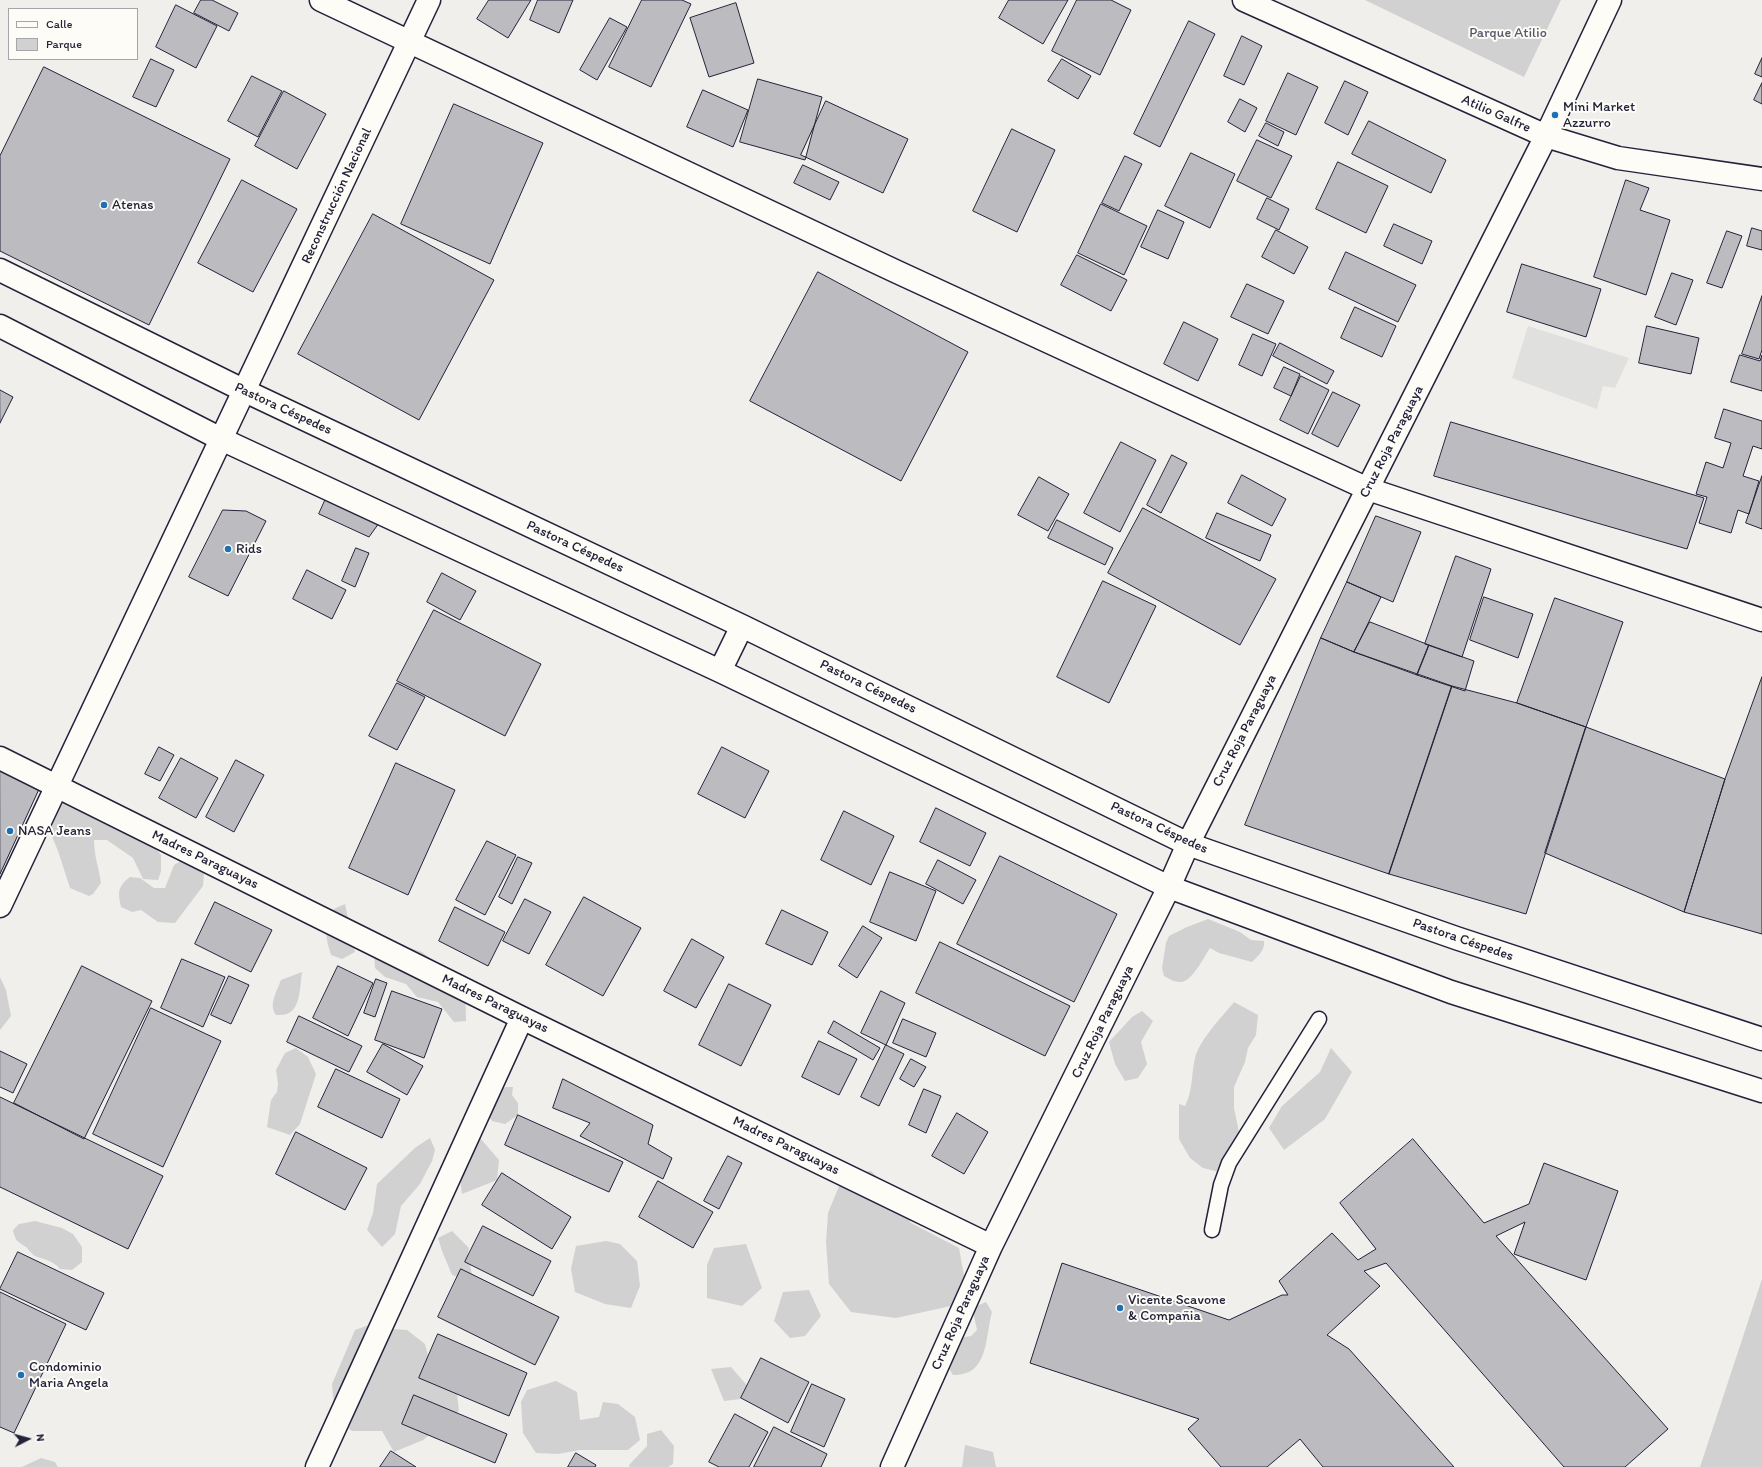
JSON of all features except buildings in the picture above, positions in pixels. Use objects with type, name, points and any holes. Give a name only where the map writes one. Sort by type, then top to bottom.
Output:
[{"type":"street","points":[[321,0],[895,271],[1368,489],[1762,620]]},
{"type":"street","name":"Reconstrucción Nacional","points":[[0,906],[429,0]]},
{"type":"street","name":"Atilio Galfre","points":[[1244,0],[1546,136],[1618,158],[1762,178]]},
{"type":"street","name":"Cruz Roja Paraguaya","points":[[892,1467],[991,1246],[1170,887],[1188,844],[1546,136],[1610,0]]},
{"type":"street","name":"Pastora Céspedes","points":[[0,270],[245,391],[742,626],[1188,844],[1456,938],[1762,1039]]},
{"type":"street","points":[[0,326],[221,439],[720,671],[1170,887],[1445,989],[1762,1091]]},
{"type":"street","points":[[720,671],[742,626]]},
{"type":"street","name":"Madres Paraguayas","points":[[0,758],[522,1018],[991,1246]]},
{"type":"street","points":[[317,1467],[522,1018]]},
{"type":"lane","points":[[1212,1230],[1221,1185],[1229,1163],[1319,1019]]},
{"type":"shaded area","points":[[1528,326],[1629,358],[1615,388],[1603,386],[1597,409],[1512,378]]},
{"type":"green space","name":"Parque Atilio","points":[[1365,0],[1561,0],[1524,77]]},
{"type":"green space","points":[[62,798],[143,834],[161,855],[161,871],[158,880],[143,879],[133,858],[107,840],[94,840],[101,883],[93,894],[89,896],[70,888],[58,851],[46,822]]},
{"type":"green space","points":[[186,858],[199,860],[204,873],[203,886],[175,923],[158,922],[141,910],[132,912],[121,907],[119,898],[120,890],[123,884],[130,877],[140,878],[154,888],[165,888],[174,865]]},
{"type":"green space","points":[[345,904],[355,952],[342,959],[331,955],[326,928],[328,917],[331,912]]},
{"type":"green space","points":[[1208,919],[1240,932],[1251,940],[1264,941],[1259,955],[1252,962],[1219,953],[1210,948],[1197,969],[1188,979],[1177,982],[1164,976],[1162,968],[1166,943],[1169,936]]},
{"type":"green space","points":[[410,948],[422,952],[465,985],[466,1021],[454,1022],[438,1002],[417,997],[406,984],[385,977],[375,968],[374,949]]},
{"type":"green space","points":[[302,972],[298,1000],[293,1010],[284,1015],[276,1015],[273,1002],[281,980]]},
{"type":"green space","points":[[0,977],[6,990],[11,1016],[0,1030]]},
{"type":"green space","points":[[1234,1002],[1258,1015],[1256,1035],[1248,1048],[1245,1062],[1234,1087],[1234,1108],[1241,1142],[1223,1173],[1203,1168],[1190,1158],[1179,1139],[1179,1104],[1185,1106],[1188,1100],[1195,1058],[1202,1043],[1212,1028]]},
{"type":"green space","points":[[1142,1011],[1153,1021],[1141,1042],[1147,1064],[1138,1078],[1125,1081],[1115,1064],[1109,1042],[1132,1017]]},
{"type":"green space","points":[[296,1048],[308,1057],[316,1074],[300,1124],[290,1135],[267,1127],[271,1100],[277,1092],[278,1083],[276,1070],[285,1053]]},
{"type":"green space","points":[[1331,1048],[1352,1072],[1325,1119],[1284,1150],[1269,1128],[1282,1106],[1320,1072]]},
{"type":"green space","points":[[506,1087],[513,1087],[512,1095],[518,1103],[518,1115],[505,1124],[492,1121],[488,1115],[493,1091]]},
{"type":"green space","points":[[430,1138],[435,1150],[432,1161],[420,1184],[401,1206],[395,1234],[382,1247],[367,1230],[373,1213],[377,1184],[416,1147]]},
{"type":"green space","points":[[480,1138],[499,1160],[497,1180],[462,1194],[457,1155],[470,1139]]},
{"type":"green space","points":[[871,1171],[887,1186],[911,1223],[959,1248],[964,1276],[963,1295],[951,1306],[896,1318],[851,1312],[829,1284],[826,1242],[828,1213],[844,1174]]},
{"type":"green space","points":[[35,1221],[62,1228],[73,1234],[82,1247],[82,1262],[72,1270],[60,1269],[52,1262],[35,1256],[16,1239],[13,1230],[19,1224]]},
{"type":"green space","points":[[452,1231],[469,1248],[468,1254],[472,1275],[461,1278],[452,1275],[438,1238]]},
{"type":"green space","points":[[606,1241],[620,1244],[637,1261],[640,1286],[631,1308],[605,1304],[575,1292],[571,1269],[576,1246]]},
{"type":"green space","points":[[746,1244],[762,1288],[742,1306],[707,1298],[707,1265],[714,1248]]},
{"type":"green space","points":[[1762,1279],[1762,1467],[1700,1467]]},
{"type":"green space","points":[[809,1290],[821,1316],[805,1336],[790,1338],[774,1321],[783,1292]]},
{"type":"green space","points":[[986,1302],[992,1312],[983,1354],[973,1369],[965,1374],[953,1375],[948,1367],[958,1338],[971,1336],[977,1330],[973,1311],[979,1305]]},
{"type":"green space","points":[[375,1323],[393,1329],[407,1330],[425,1344],[432,1371],[457,1394],[459,1411],[423,1440],[394,1452],[382,1431],[352,1431],[341,1423],[334,1408],[332,1384],[355,1330]]},
{"type":"green space","points":[[731,1367],[752,1391],[749,1398],[724,1401],[711,1369]]},
{"type":"green space","points":[[556,1381],[577,1392],[580,1420],[599,1417],[603,1402],[618,1404],[635,1417],[640,1440],[628,1450],[580,1450],[558,1454],[536,1453],[523,1433],[521,1402],[527,1390]]},
{"type":"green space","points":[[661,1430],[674,1446],[673,1464],[668,1467],[630,1467],[629,1465],[647,1446],[647,1434]]},
{"type":"green space","points":[[965,1445],[993,1452],[996,1467],[962,1467]]},
{"type":"green space","points":[[41,1458],[55,1462],[58,1467],[22,1467]]},
{"type":"place","name":"Mini Market Azzurro","points":[[1555,115]]},
{"type":"place","name":"Atenas","points":[[104,205]]},
{"type":"place","name":"Rids","points":[[228,549]]},
{"type":"place","name":"NASA Jeans","points":[[10,831]]},
{"type":"place","name":"Vicente Scavone & Compañia","points":[[1120,1308]]},
{"type":"place","name":"Condominio Maria Angela","points":[[21,1375]]}]
